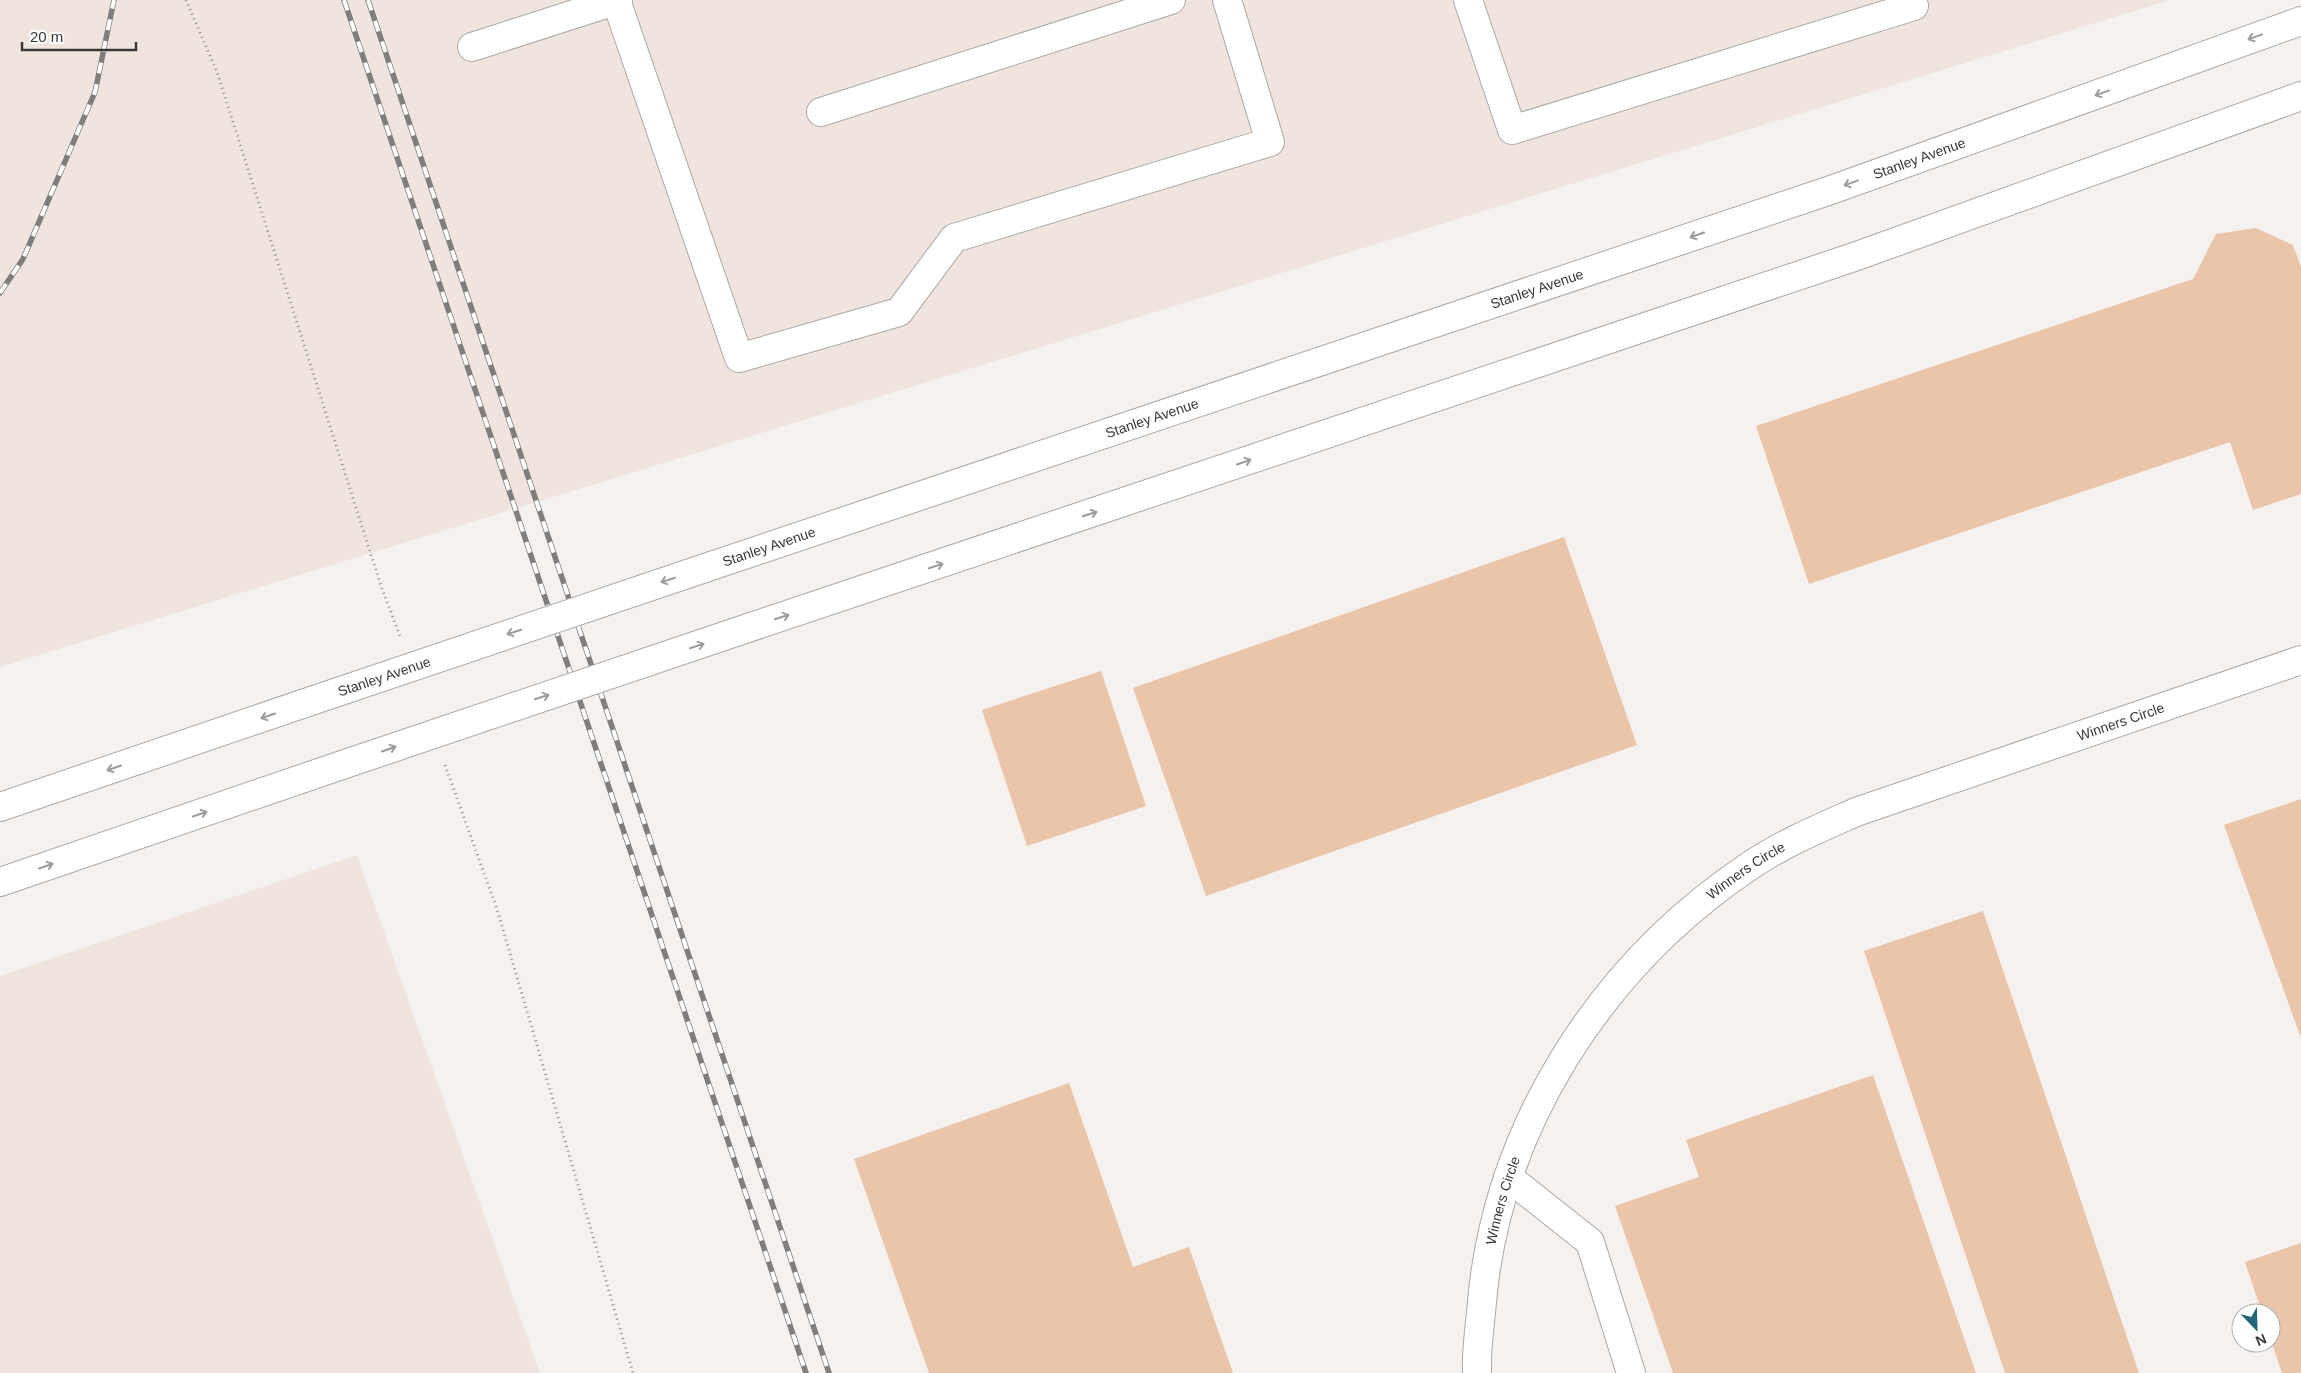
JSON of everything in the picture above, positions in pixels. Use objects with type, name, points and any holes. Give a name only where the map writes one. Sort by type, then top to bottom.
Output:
[{"type":"main road","points":[[472,47],[617,0],[739,358],[899,312],[954,238],[1270,142],[1227,0]]},
{"type":"main road","points":[[821,112],[1171,0]]},
{"type":"main road","points":[[1468,0],[1512,130],[1914,6],[1912,0]]},
{"type":"main road","name":"Stanley Avenue","points":[[0,807],[1831,190],[2301,21]]},
{"type":"main road","points":[[0,882],[736,632],[1854,257],[2301,96]]},
{"type":"main road","name":"Winners Circle","points":[[1477,1373],[1483,1282],[1496,1212],[1522,1138],[1547,1084],[1579,1034],[1628,973],[1690,912],[1752,865],[1802,836],[1856,812],[2301,660]]},
{"type":"main road","points":[[1508,1177],[1590,1242],[1632,1373]]},
{"type":"shaded area","points":[[0,0],[2170,0],[0,667]]},
{"type":"shaded area","points":[[357,855],[540,1373],[0,1373],[0,976]]},
{"type":"building","points":[[2256,228],[2293,245],[2301,267],[2301,494],[2253,510],[2230,442],[1809,584],[1756,426],[2193,279],[2216,234]]},
{"type":"building","points":[[1564,537],[1637,745],[1206,896],[1133,688]]},
{"type":"building","points":[[1101,671],[1146,806],[1027,846],[982,710]]},
{"type":"building","points":[[2301,799],[2301,1038],[2224,825]]},
{"type":"building","points":[[1983,911],[2139,1373],[2005,1373],[1864,951]]},
{"type":"building","points":[[1873,1075],[1976,1373],[1673,1373],[1615,1206],[1699,1177],[1686,1140]]},
{"type":"building","points":[[1069,1083],[1133,1267],[1189,1247],[1233,1373],[929,1373],[854,1159]]},
{"type":"building","points":[[2301,1243],[2301,1373],[2282,1373],[2275,1353],[2281,1353],[2281,1303],[2259,1303],[2245,1262]]},
{"type":"railway","points":[[0,293],[23,259],[95,92],[114,0]]},
{"type":"railway","points":[[344,0],[806,1373]]},
{"type":"railway","points":[[368,0],[829,1373]]}]
